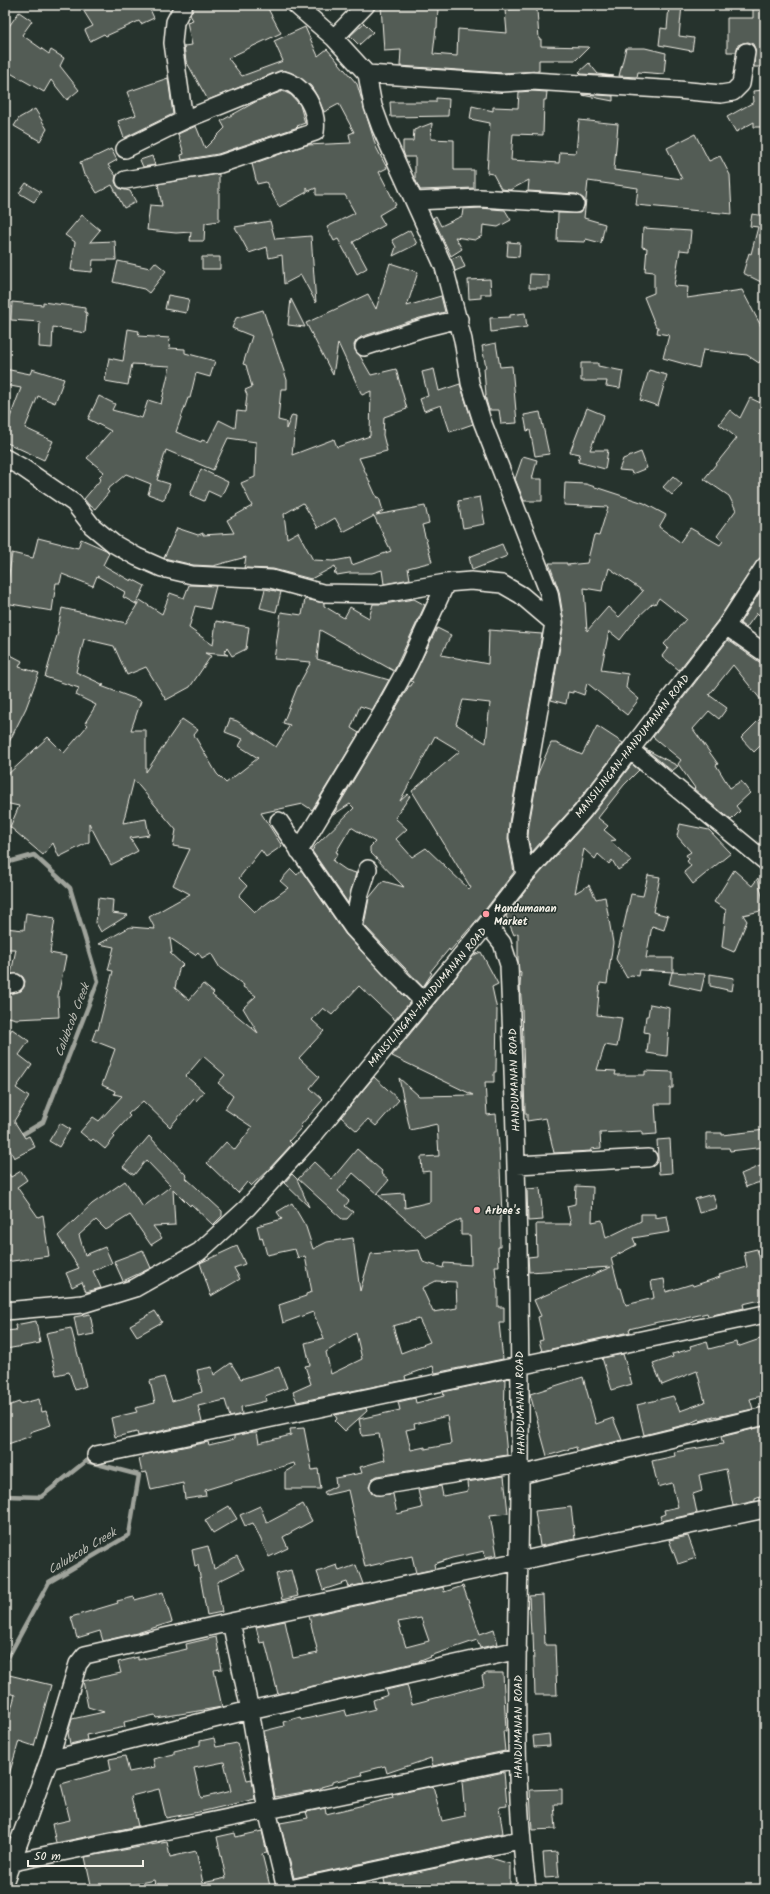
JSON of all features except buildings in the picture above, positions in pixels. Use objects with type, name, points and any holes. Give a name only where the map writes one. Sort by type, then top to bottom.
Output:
[{"type":"street","points":[[184,5],[175,22],[173,43],[184,120]]},
{"type":"street","points":[[296,5],[334,38],[367,74],[373,106],[381,128],[444,267],[458,319],[470,383],[482,421],[549,593],[554,623],[519,824],[518,837],[525,875]]},
{"type":"street","points":[[334,38],[366,5]]},
{"type":"street","points":[[367,74],[502,83],[540,81],[721,94],[733,92],[741,84],[746,52]]},
{"type":"street","points":[[125,149],[184,120],[283,80],[295,85],[300,90],[315,115],[315,132],[220,164],[125,180]]},
{"type":"street","points":[[415,201],[480,198],[575,204]]},
{"type":"street","points":[[364,347],[423,328],[458,319]]},
{"type":"street","points":[[5,458],[24,468],[74,503],[92,526],[114,544],[137,557],[162,568],[192,575],[271,579],[322,593],[382,594],[446,582],[471,581],[502,584],[521,595],[554,623]]},
{"type":"street","name":"MANSILINGAN-HANDUMANAN ROAD","points":[[5,1311],[84,1304],[135,1288],[199,1252],[247,1208],[307,1143],[487,924],[525,875],[582,812],[726,626],[765,566]]},
{"type":"street","points":[[299,851],[381,715],[406,670],[446,582]]},
{"type":"street","points":[[726,626],[765,653]]},
{"type":"street","points":[[630,750],[765,860]]},
{"type":"street","points":[[279,821],[353,928],[423,1001]]},
{"type":"street","points":[[353,928],[360,893],[368,869]]},
{"type":"street","name":"HANDUMANAN ROAD","points":[[487,924],[502,943],[509,965],[517,1165],[520,1469],[517,1759],[520,1840],[527,1889]]},
{"type":"street","points":[[517,1165],[648,1158]]},
{"type":"street","points":[[96,1455],[765,1314]]},
{"type":"street","points":[[379,1486],[457,1475],[520,1469],[765,1416]]},
{"type":"street","points":[[5,1880],[13,1862],[49,1760],[78,1664],[85,1655],[231,1622],[765,1509]]},
{"type":"street","points":[[231,1622],[250,1710],[267,1810],[286,1889]]},
{"type":"street","points":[[49,1760],[250,1710],[518,1650]]},
{"type":"street","points":[[13,1862],[517,1759]]},
{"type":"street","points":[[290,1889],[520,1840]]},
{"type":"waterway","name":"Calubcob Creek","points":[[5,863],[34,855],[70,888],[98,981],[43,1122],[18,1137]]},
{"type":"waterway","name":"Calubcob Creek","points":[[5,1496],[41,1497],[86,1461],[139,1475],[129,1535],[49,1582],[5,1663]]},
{"type":"place","name":"Handumanan Market","points":[[486,914]]},
{"type":"place","name":"Arbee's","points":[[477,1210]]}]
